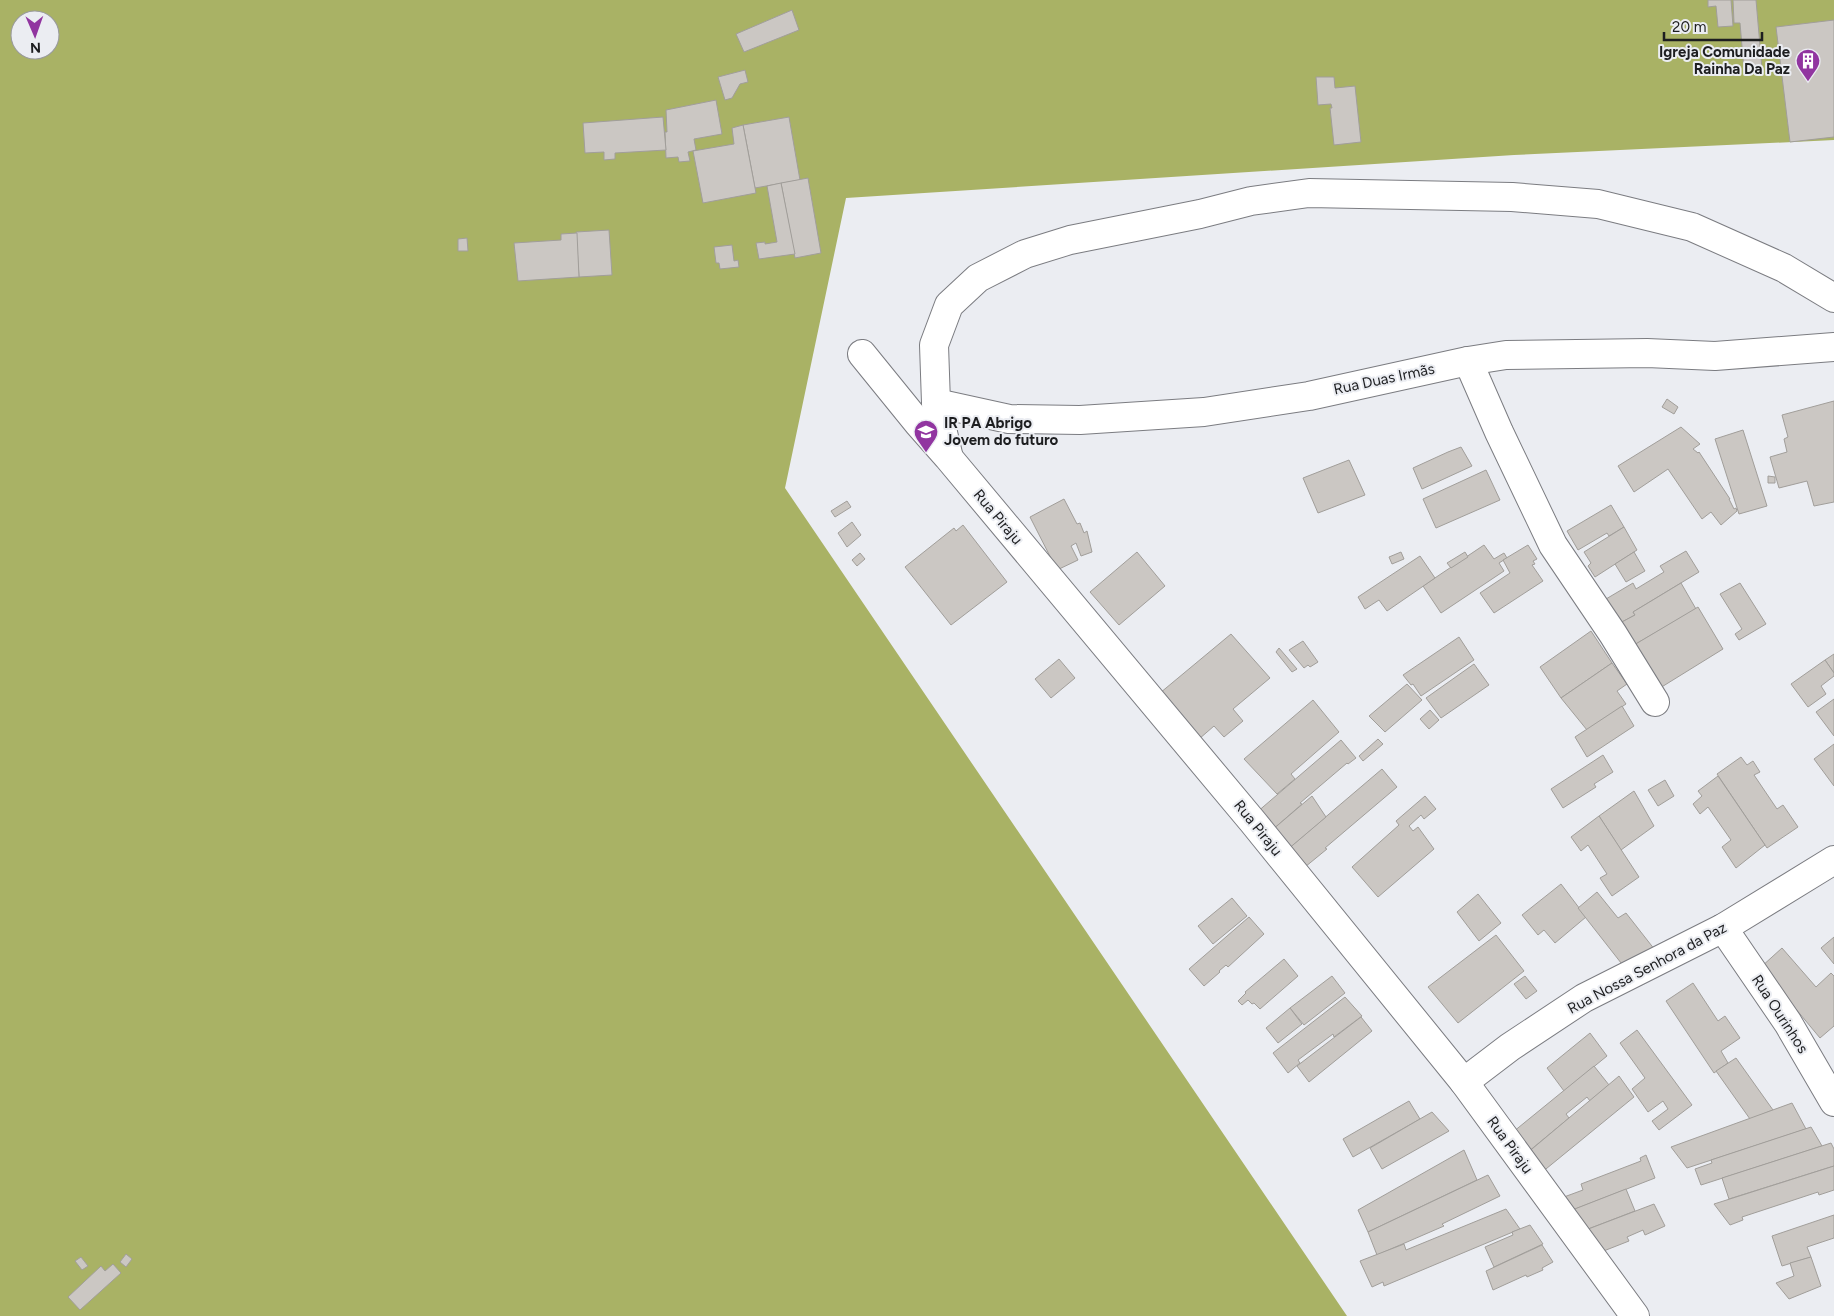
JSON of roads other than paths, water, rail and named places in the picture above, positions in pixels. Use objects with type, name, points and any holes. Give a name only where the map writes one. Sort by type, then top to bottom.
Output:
[{"type":"street","points":[[948,457],[936,403],[934,345],[949,305],[978,278],[1025,254],[1070,240],[1200,214],[1251,201],[1308,194],[1512,197],[1598,204],[1692,227],[1784,268],[1834,298]]},
{"type":"street","name":"Rua Duas Irmãs","points":[[936,403],[1009,418],[1080,420],[1204,412],[1309,396],[1468,361],[1506,355],[1647,353],[1715,356],[1834,347]]},
{"type":"street","name":"Rua Piraju","points":[[862,354],[1254,822],[1464,1082],[1635,1316]]},
{"type":"street","points":[[1468,361],[1499,432],[1553,545],[1613,634],[1655,702]]},
{"type":"street","name":"Rua Nossa Senhora da Paz","points":[[1464,1082],[1510,1047],[1584,998],[1723,928],[1834,860]]},
{"type":"street","name":"Rua Ourinhos","points":[[1723,928],[1788,1023],[1834,1102]]},
{"type":"place","name":"Igreja Comunidade Rainha Da Paz","points":[[1808,82]]},
{"type":"place","name":"IR PA Abrigo Jovem do futuro","points":[[926,453]]}]
